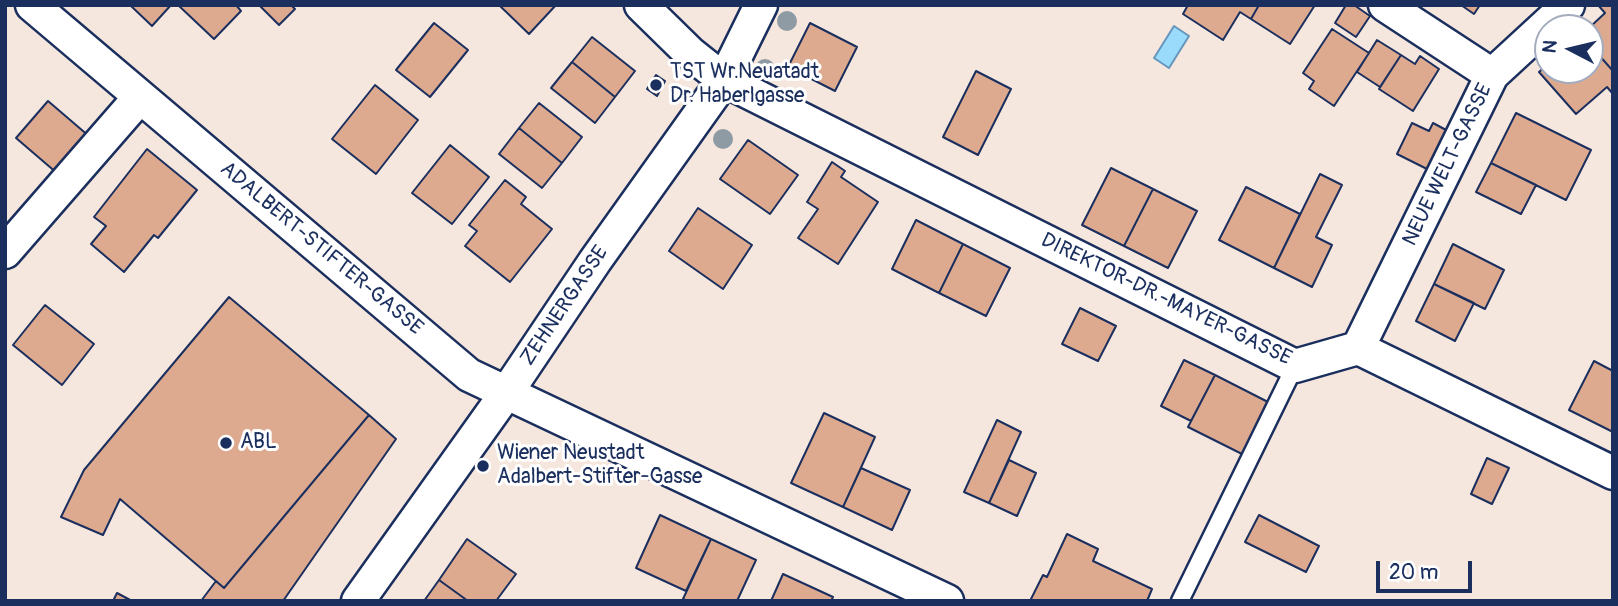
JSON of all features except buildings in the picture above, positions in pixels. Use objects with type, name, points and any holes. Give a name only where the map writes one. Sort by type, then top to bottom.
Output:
[{"type":"street","name":"ADALBERT-STIFTER-GASSE","points":[[32,5],[469,375],[947,601]]},
{"type":"street","name":"DIREKTOR-DR.-MAYER-GASSE","points":[[641,5],[690,53],[724,80],[1295,366],[1357,348]]},
{"type":"street","name":"ZEHNERGASSE","points":[[358,601],[724,80],[761,5]]},
{"type":"street","points":[[1385,5],[1493,75]]},
{"type":"street","name":"NEUE WELT-GASSE","points":[[1357,348],[1493,75],[1568,5]]},
{"type":"street","points":[[5,252],[140,97]]},
{"type":"street","points":[[1357,348],[1613,473]]},
{"type":"lane","points":[[1180,601],[1295,366]]},
{"type":"water","points":[[1174,26],[1189,36],[1169,68],[1154,58]]},
{"type":"place","name":"TST Wr.Neuatadt Dr. Haberlgasse","points":[[656,85]]},
{"type":"place","name":"ABL","points":[[226,443]]},
{"type":"place","name":"Wiener Neustadt Adalbert-Stifter-Gasse","points":[[483,466]]}]
